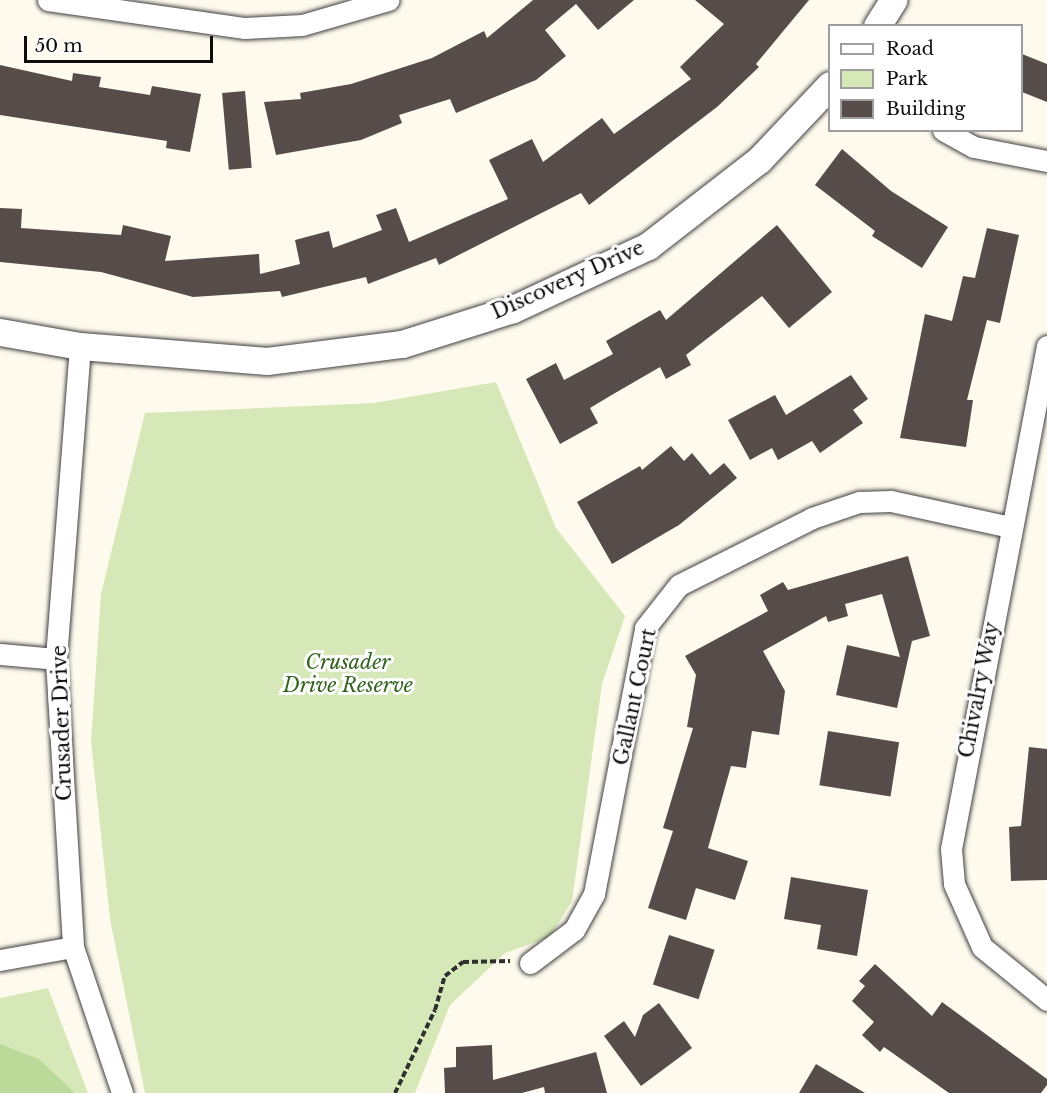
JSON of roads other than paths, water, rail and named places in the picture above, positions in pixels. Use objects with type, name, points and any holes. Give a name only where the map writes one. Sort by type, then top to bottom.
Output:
[{"type":"street","points":[[48,0],[245,28],[302,25],[388,0]]},
{"type":"street","points":[[878,24],[893,0]]},
{"type":"street","name":"Discovery Drive","points":[[0,332],[80,346],[267,361],[402,344],[513,309],[648,246],[759,160],[828,87]]},
{"type":"street","points":[[947,132],[974,147],[1047,161]]},
{"type":"street","name":"Crusader Drive","points":[[80,346],[56,659],[74,947],[122,1093]]},
{"type":"street","name":"Chivalry Way","points":[[1047,346],[1010,527],[952,861],[964,916],[982,947],[1047,1000]]},
{"type":"street","name":"Gallant Court","points":[[532,961],[574,930],[594,894],[645,628],[679,585],[812,518],[859,502],[891,501],[1010,527]]},
{"type":"street","points":[[0,654],[56,659]]},
{"type":"street","points":[[0,960],[74,947]]},
{"type":"park label","name":"Crusader Drive Reserve","points":[[348,674]]}]
